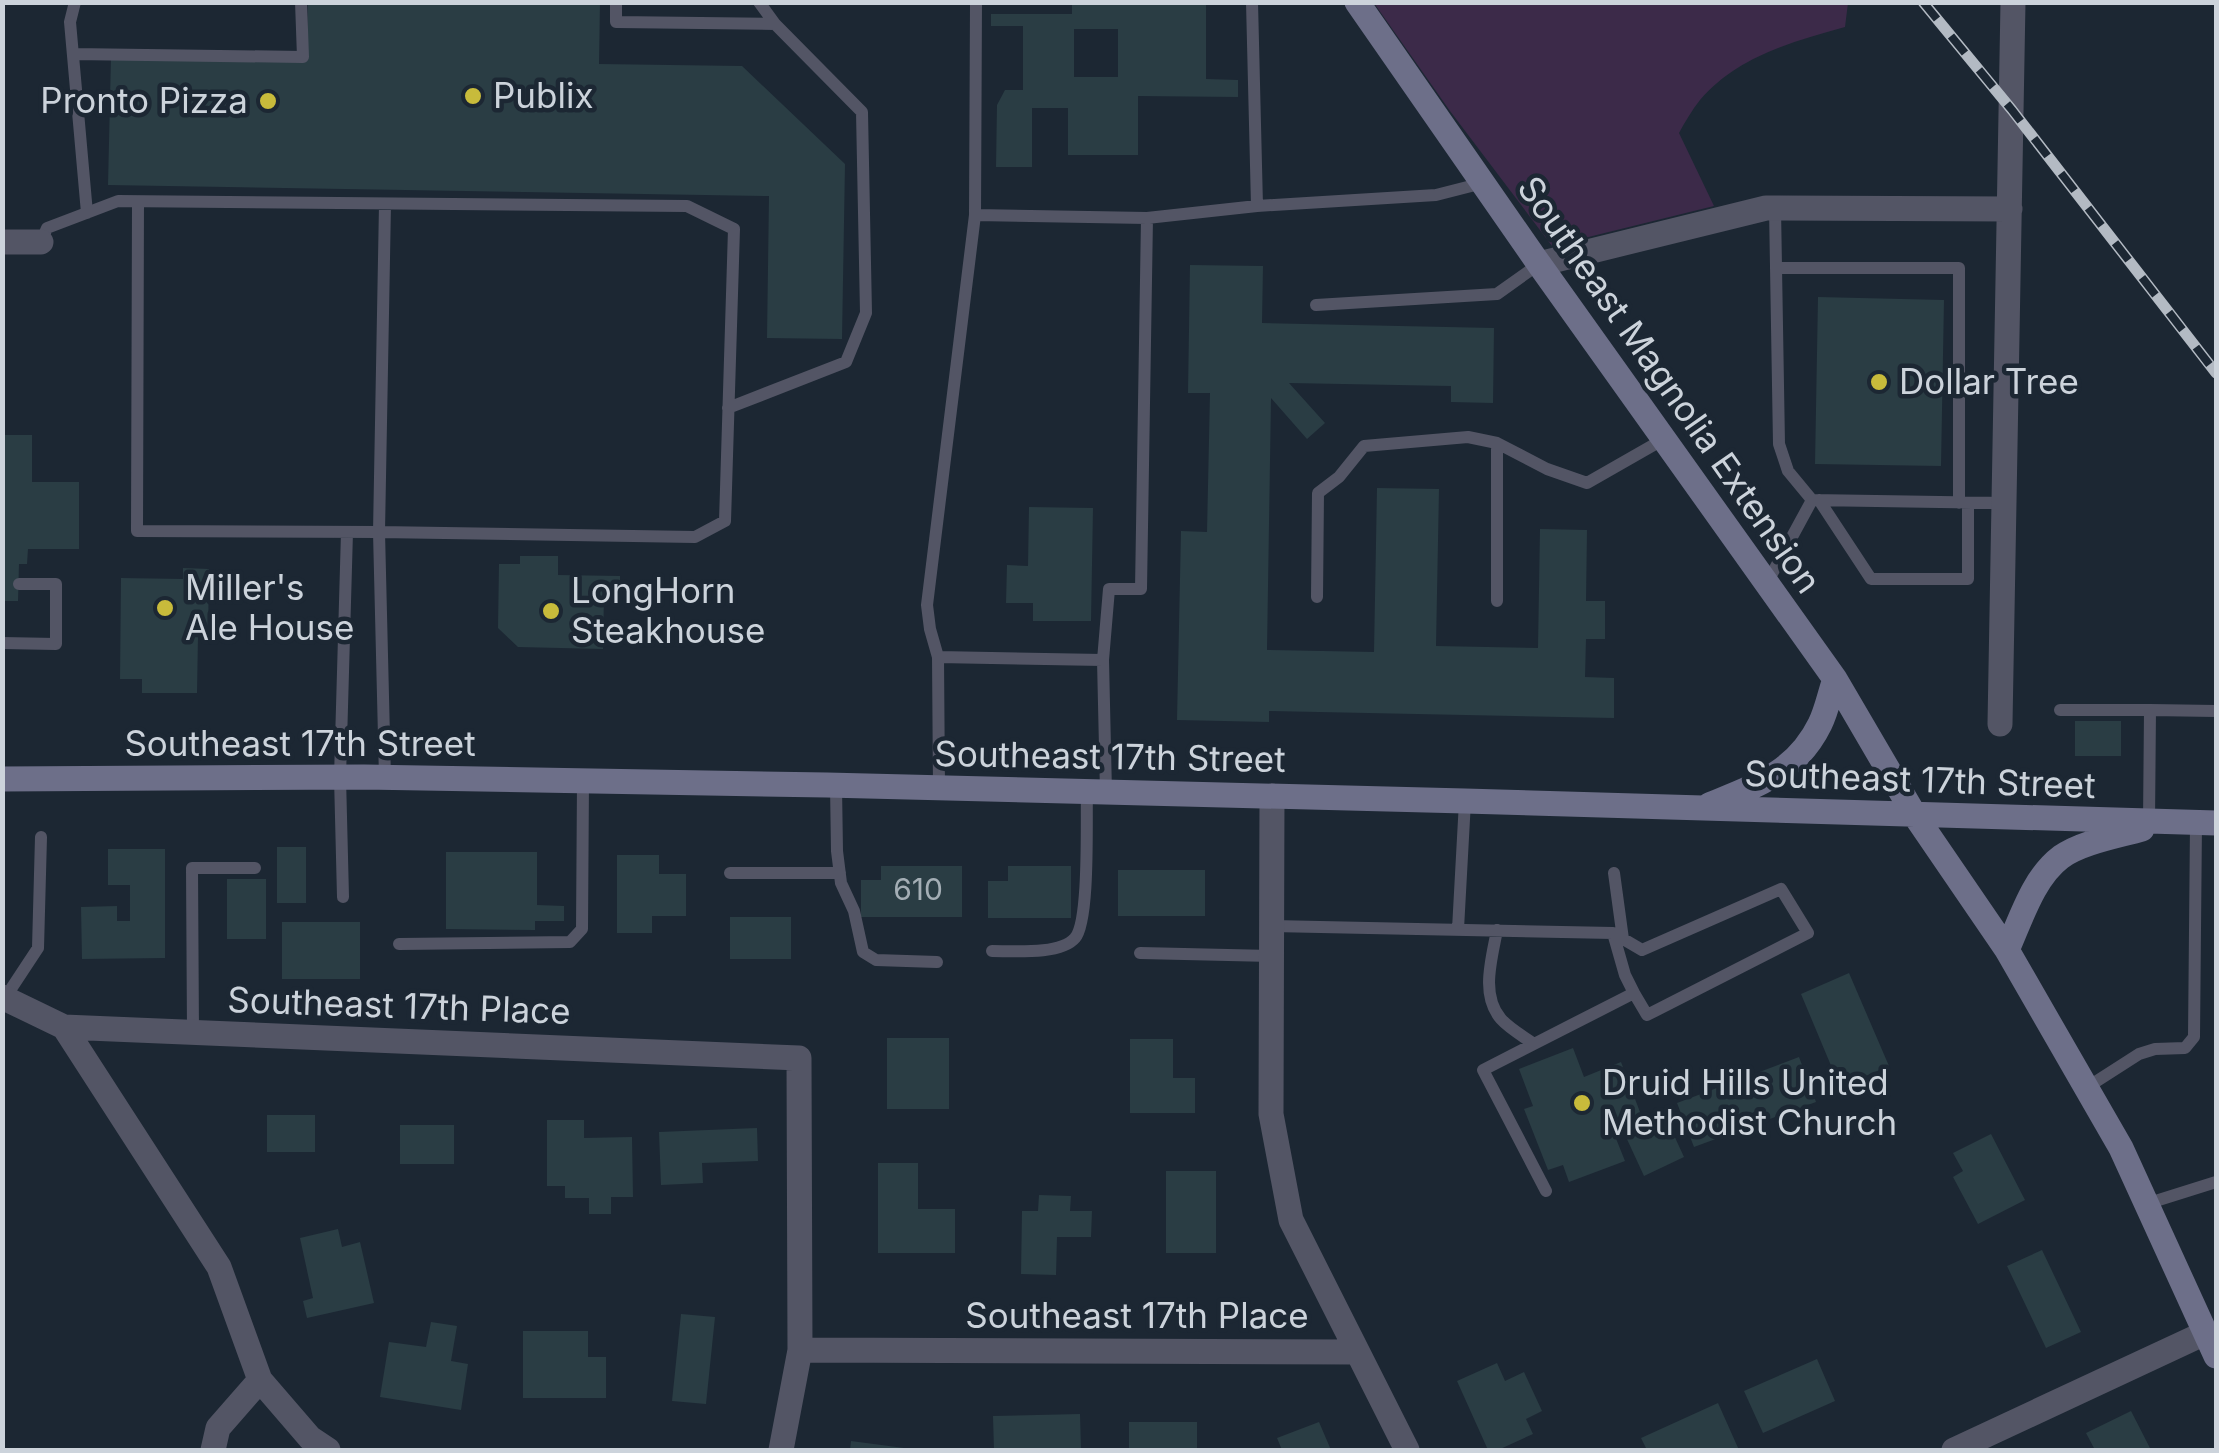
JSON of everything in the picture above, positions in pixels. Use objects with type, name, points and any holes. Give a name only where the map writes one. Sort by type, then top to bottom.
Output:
[{"type":"main road","name":"Southeast Magnolia Extension","points":[[1357,2],[1835,679],[1914,814],[2007,950],[2121,1148],[2211,1345]]},
{"type":"main road","points":[[1701,808],[1768,781],[1796,760],[1820,724],[1835,679]]},
{"type":"main road","name":"Southeast 17th Street","points":[[2,779],[340,777],[939,788],[2206,823]]},
{"type":"main road","points":[[2007,950],[2042,878],[2062,856],[2159,822]]},
{"type":"street","points":[[2000,724],[2013,2]]},
{"type":"street","points":[[1539,264],[1766,208],[2010,209]]},
{"type":"street","points":[[2,242],[40,242]]},
{"type":"street","points":[[1272,796],[1272,1114],[1290,1220],[1407,1450]]},
{"type":"street","name":"Southeast 17th Place","points":[[4,998],[64,1027],[799,1058],[800,1350],[1355,1352]]},
{"type":"street","points":[[64,1027],[219,1267],[260,1380],[310,1438],[328,1450]]},
{"type":"street","points":[[1954,1450],[2211,1345]]},
{"type":"street","points":[[781,1450],[800,1350]]},
{"type":"street","points":[[213,1450],[218,1428],[260,1380]]},
{"type":"lane","points":[[75,2],[70,22],[87,213]]},
{"type":"lane","points":[[73,54],[303,57],[302,2]]},
{"type":"lane","points":[[616,2],[616,22],[775,24]]},
{"type":"lane","points":[[728,408],[846,362],[866,313],[862,112],[775,24],[759,2]]},
{"type":"lane","points":[[939,788],[938,658],[927,605],[975,215],[976,2]]},
{"type":"lane","points":[[1252,2],[1257,206]]},
{"type":"lane","points":[[975,215],[1147,218],[1257,206],[1436,195],[1483,184]]},
{"type":"lane","points":[[40,242],[48,228],[118,201],[687,206],[734,229],[725,522],[695,537],[137,531],[138,202]]},
{"type":"lane","points":[[384,204],[379,532],[385,778]]},
{"type":"lane","points":[[1774,208],[1778,444],[1788,471],[1816,500],[1871,579],[1968,579],[1959,268],[1776,268]]},
{"type":"lane","points":[[992,951],[1062,946],[1075,938],[1081,926],[1097,792],[1110,589],[1142,589],[1147,218]]},
{"type":"lane","points":[[1316,305],[1497,294],[1539,264]]},
{"type":"lane","points":[[1317,597],[1318,494],[1339,477],[1364,446],[1468,437],[1497,443],[1547,469],[1587,483],[1664,438]]},
{"type":"lane","points":[[1497,443],[1497,602]]},
{"type":"lane","points":[[1816,500],[2004,504]]},
{"type":"lane","points":[[1767,584],[1816,500]]},
{"type":"lane","points":[[343,897],[340,777],[347,532]]},
{"type":"lane","points":[[2,643],[56,644],[56,584],[19,584]]},
{"type":"lane","points":[[938,658],[1103,660]]},
{"type":"lane","points":[[2060,710],[2216,711]]},
{"type":"lane","points":[[2150,710],[2159,822]]},
{"type":"lane","points":[[398,944],[570,942],[582,930],[583,781]]},
{"type":"lane","points":[[836,786],[840,873],[864,952],[876,960],[937,962]]},
{"type":"lane","points":[[1458,930],[1465,800]]},
{"type":"lane","points":[[2086,1088],[2139,1054],[2186,1048],[2194,1037],[2206,823]]},
{"type":"lane","points":[[4,998],[38,948],[41,836]]},
{"type":"lane","points":[[193,1032],[192,868],[254,868]]},
{"type":"lane","points":[[730,872],[840,873]]},
{"type":"lane","points":[[1272,926],[1618,936],[1642,950],[1781,889],[1808,933],[1647,1015],[1625,974],[1618,936],[1614,873]]},
{"type":"lane","points":[[1497,930],[1490,981],[1493,1009],[1503,1022],[1534,1044]]},
{"type":"lane","points":[[1140,953],[1272,956]]},
{"type":"lane","points":[[1546,1191],[1483,1070],[1634,992]]},
{"type":"lane","points":[[2146,1204],[2216,1182]]},
{"type":"shaded area","points":[[1374,3],[1848,3],[1845,27],[1786,45],[1749,62],[1715,85],[1691,112],[1679,133],[1714,206],[1552,246]]},
{"type":"building","points":[[308,2],[600,2],[599,64],[742,66],[845,164],[842,339],[767,338],[769,196],[108,185],[111,57],[307,60]]},
{"type":"building","points":[[1072,2],[1206,2],[1206,79],[1238,80],[1238,97],[1138,96],[1138,155],[1068,155],[1068,108],[1032,108],[1032,167],[996,167],[997,105],[1005,90],[1023,90],[1023,26],[991,26],[991,14],[1072,14]],"holes":[[[1074,29],[1118,29],[1118,77],[1074,77]]]},
{"type":"building","points":[[1190,265],[1263,266],[1262,323],[1494,328],[1493,403],[1451,402],[1451,386],[1289,383],[1325,423],[1307,439],[1271,398],[1267,650],[1374,652],[1377,488],[1439,489],[1436,646],[1538,648],[1540,529],[1587,530],[1586,601],[1605,601],[1605,639],[1586,639],[1585,677],[1614,678],[1614,718],[1269,711],[1269,722],[1177,720],[1181,531],[1207,532],[1210,393],[1188,393]]},
{"type":"building","name":"Dollar Tree","points":[[1818,297],[1944,300],[1941,466],[1815,464]]},
{"type":"building","points":[[2,435],[32,435],[32,482],[79,482],[79,549],[28,549],[27,564],[19,564],[18,601],[2,601]]},
{"type":"building","points":[[1029,507],[1093,508],[1091,621],[1033,621],[1033,603],[1006,603],[1007,565],[1028,566]]},
{"type":"building","name":"LongHorn Steakhouse","points":[[520,556],[558,556],[558,575],[620,576],[620,594],[604,594],[603,649],[518,647],[498,628],[499,564],[520,564]]},
{"type":"building","name":"Miller's Ale House","points":[[183,568],[209,569],[208,636],[198,636],[197,693],[142,693],[142,679],[120,679],[121,578],[183,579]]},
{"type":"building","points":[[2075,721],[2121,721],[2121,756],[2075,756]]},
{"type":"building","points":[[277,847],[306,847],[306,903],[277,903]]},
{"type":"building","points":[[108,849],[165,849],[165,958],[82,959],[81,907],[117,906],[117,921],[130,921],[130,885],[108,885]]},
{"type":"building","points":[[446,852],[537,852],[537,905],[564,906],[564,921],[535,921],[535,930],[446,929]]},
{"type":"building","points":[[617,855],[659,855],[659,874],[686,874],[686,916],[652,916],[652,933],[617,933]]},
{"type":"building","points":[[881,866],[962,866],[962,917],[861,917],[861,880],[881,880]]},
{"type":"building","points":[[1008,866],[1071,866],[1071,918],[988,918],[988,881],[1008,881]]},
{"type":"building","points":[[1118,870],[1205,870],[1205,916],[1118,916]]},
{"type":"building","points":[[227,879],[266,879],[266,939],[227,939]]},
{"type":"building","points":[[730,917],[791,917],[791,959],[730,959]]},
{"type":"building","points":[[282,922],[360,922],[360,979],[282,979]]},
{"type":"building","points":[[1849,973],[1889,1066],[1840,1087],[1801,994]]},
{"type":"building","points":[[887,1038],[949,1038],[949,1109],[887,1109]]},
{"type":"building","points":[[1130,1039],[1173,1039],[1173,1078],[1195,1078],[1195,1113],[1130,1113]]},
{"type":"building","points":[[1573,1048],[1584,1077],[1621,1062],[1643,1120],[1613,1131],[1625,1161],[1569,1182],[1563,1165],[1548,1170],[1524,1109],[1533,1106],[1519,1069]]},
{"type":"building","points":[[1799,1057],[1816,1102],[1694,1147],[1677,1103]]},
{"type":"building","points":[[267,1115],[315,1115],[315,1152],[267,1152]]},
{"type":"building","points":[[1666,1118],[1684,1157],[1644,1176],[1626,1137]]},
{"type":"building","points":[[547,1120],[584,1120],[584,1138],[632,1137],[633,1197],[611,1197],[611,1214],[589,1214],[589,1198],[565,1198],[565,1186],[547,1186]]},
{"type":"building","points":[[400,1125],[454,1125],[454,1164],[400,1164]]},
{"type":"building","points":[[757,1128],[758,1161],[702,1163],[703,1183],[661,1185],[659,1132]]},
{"type":"building","points":[[1991,1134],[2025,1200],[1978,1224],[1953,1177],[1963,1171],[1953,1153]]},
{"type":"building","points":[[878,1163],[918,1163],[918,1209],[955,1209],[955,1253],[878,1253]]},
{"type":"building","points":[[1166,1171],[1216,1171],[1216,1253],[1166,1253]]},
{"type":"building","points":[[1039,1195],[1071,1196],[1070,1211],[1092,1211],[1091,1237],[1057,1237],[1056,1275],[1021,1274],[1022,1211],[1038,1211]]},
{"type":"building","points":[[338,1229],[342,1247],[360,1242],[374,1303],[307,1318],[303,1301],[313,1298],[300,1238]]},
{"type":"building","points":[[2042,1250],[2081,1332],[2046,1348],[2007,1266]]},
{"type":"building","points":[[681,1314],[715,1317],[706,1404],[672,1401]]},
{"type":"building","points":[[431,1322],[457,1326],[451,1361],[468,1364],[461,1410],[380,1397],[389,1342],[426,1347]]},
{"type":"building","points":[[523,1331],[588,1331],[588,1357],[606,1357],[606,1398],[523,1398]]},
{"type":"building","points":[[1817,1359],[1835,1401],[1763,1433],[1744,1391]]},
{"type":"building","points":[[1497,1363],[1505,1381],[1524,1372],[1542,1411],[1526,1419],[1533,1434],[1498,1450],[1488,1450],[1457,1381]]},
{"type":"building","points":[[1718,1403],[1739,1450],[1647,1450],[1641,1438]]},
{"type":"building","points":[[2131,1411],[2151,1450],[2095,1450],[2086,1433]]},
{"type":"building","points":[[1080,1414],[1081,1450],[994,1450],[993,1416]]},
{"type":"building","points":[[1129,1422],[1197,1422],[1197,1450],[1129,1450]]},
{"type":"building","points":[[1319,1422],[1331,1450],[1282,1450],[1277,1438]]},
{"type":"building","points":[[851,1441],[904,1448],[850,1450]]},
{"type":"railway","points":[[1923,2],[2216,373]]},
{"type":"place","name":"Publix","points":[[473,96]]},
{"type":"place","name":"Pronto Pizza","points":[[268,101]]},
{"type":"place","name":"Dollar Tree","points":[[1879,382]]},
{"type":"place","name":"Miller's Ale House","points":[[165,608]]},
{"type":"place","name":"LongHorn Steakhouse","points":[[551,611]]},
{"type":"place","name":"Druid Hills United Methodist Church","points":[[1582,1103]]}]
